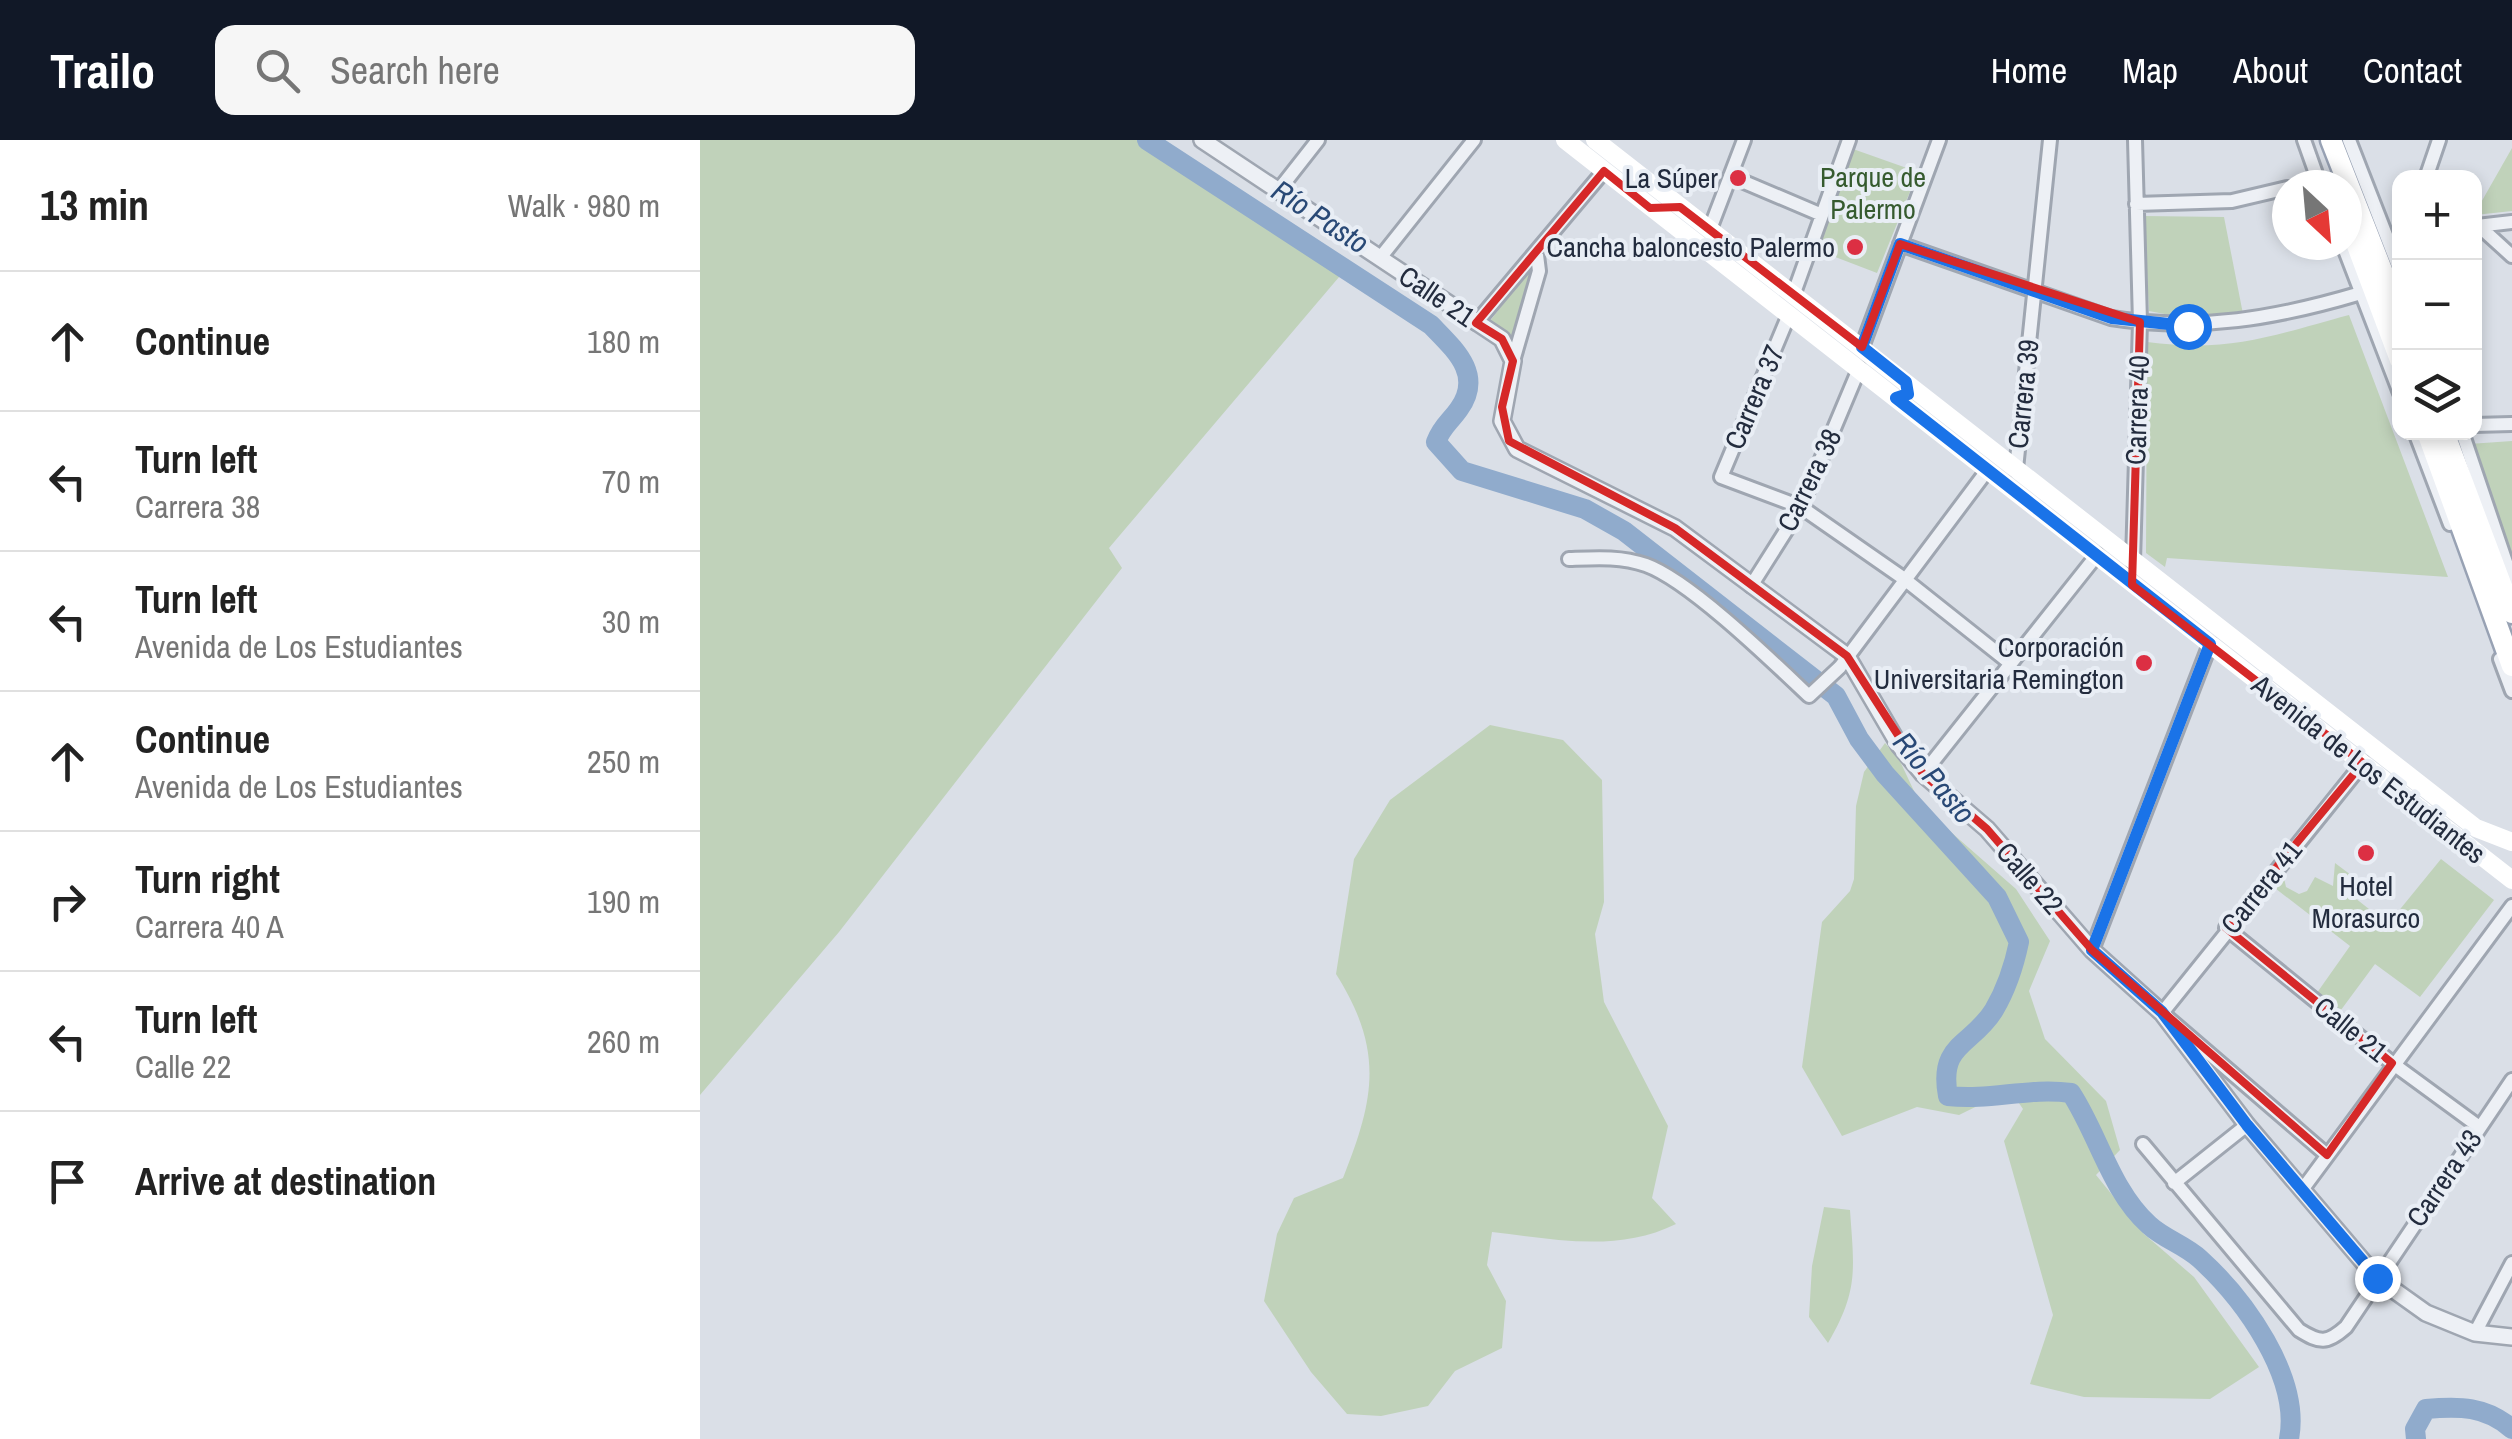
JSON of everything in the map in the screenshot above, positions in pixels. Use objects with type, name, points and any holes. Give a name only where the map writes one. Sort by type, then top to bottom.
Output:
[{"type":"main road","name":"Avenida de Los Estudiantes","points":[[1565,140],[1613,156],[1662,218],[1788,317],[1859,370],[1901,390],[2016,469],[2476,828],[2512,842]]},
{"type":"main road","name":"Avenida de Los Estudiantes","points":[[1595,140],[1862,347],[1986,472],[2512,880]]},
{"type":"main road","points":[[2318,140],[2322,170]]},
{"type":"main road","points":[[2331,140],[2392,296]]},
{"type":"main road","points":[[1662,218],[1665,205],[1680,207]]},
{"type":"main road","points":[[2362,259],[2396,350]]},
{"type":"main road","points":[[2428,440],[2446,497],[2512,666]]},
{"type":"main road","points":[[2447,440],[2512,613]]},
{"type":"street","name":"Calle 21","points":[[1202,140],[1502,339],[1514,360]]},
{"type":"street","points":[[1278,191],[1318,140]]},
{"type":"street","points":[[1380,258],[1474,140]]},
{"type":"street","points":[[1710,228],[1744,140]]},
{"type":"street","points":[[1794,293],[1849,140]]},
{"type":"street","points":[[1862,347],[1939,140]]},
{"type":"street","name":"Carrera 39","points":[[2016,469],[2050,140]]},
{"type":"street","name":"Carrera 40","points":[[2133,561],[2140,322],[2135,140]]},
{"type":"street","points":[[2304,140],[2318,170]]},
{"type":"street","points":[[2349,140],[2392,232]]},
{"type":"street","points":[[2429,170],[2439,140]]},
{"type":"street","points":[[1476,323],[1536,255],[1613,156]]},
{"type":"street","points":[[1730,176],[1822,215]]},
{"type":"street","points":[[2136,204],[2232,201],[2272,192]]},
{"type":"street","points":[[2482,225],[2512,222]]},
{"type":"street","points":[[2482,230],[2512,256]]},
{"type":"street","points":[[1900,244],[2112,318],[2140,322],[2188,326],[2239,322],[2284,316],[2361,293]]},
{"type":"street","points":[[1514,360],[1539,272],[1536,255]]},
{"type":"street","points":[[2349,260],[2392,372]]},
{"type":"street","name":"Carrera 37","points":[[1788,317],[1721,477],[1802,506]]},
{"type":"street","name":"Calle 22","points":[[1514,360],[1502,421],[1517,449],[1664,522],[1844,662],[1923,774],[1988,829],[2092,950],[2162,1012],[2247,1125],[2377,1278],[2426,1313],[2474,1332],[2512,1337]]},
{"type":"street","name":"Carrera 38","points":[[1746,583],[1802,506],[1859,370]]},
{"type":"street","points":[[2482,425],[2512,424]]},
{"type":"street","points":[[2419,440],[2446,497],[2512,691]]},
{"type":"street","points":[[2465,440],[2511,574]]},
{"type":"street","name":"Carrera 39","points":[[1568,559],[1614,557],[1659,570],[1759,648],[1809,696],[1823,688],[1844,662],[1903,578],[1986,472]]},
{"type":"street","points":[[1802,506],[1903,578],[2010,663]]},
{"type":"street","points":[[1923,774],[2097,555]]},
{"type":"street","points":[[2092,950],[2210,644]]},
{"type":"street","name":"Carrera 41","points":[[2162,1012],[2363,762]]},
{"type":"street","points":[[2302,1190],[2392,1063],[2512,906]]},
{"type":"street","name":"Calle 21","points":[[2226,928],[2392,1063],[2478,1126]]},
{"type":"street","points":[[2162,1012],[2327,1155]]},
{"type":"street","name":"Carrera 43","points":[[2174,1183],[2300,1330],[2317,1342],[2326,1342],[2346,1327],[2512,1080]]},
{"type":"street","points":[[2142,1144],[2174,1183],[2247,1125]]},
{"type":"street","points":[[2474,1332],[2512,1263]]},
{"type":"highlighted area","points":[[1604,171],[1650,208],[1680,207],[1862,347],[1900,244],[2140,322],[2132,585],[2363,763],[2226,928],[2392,1063],[2327,1155],[2092,950],[1987,829],[1923,774],[1847,656],[1675,528],[1509,441],[1502,407],[1513,361],[1502,339],[1476,323]]},
{"type":"green space","points":[[700,140],[1147,140],[1345,270],[1109,548],[1122,568],[839,932],[700,1095]]},
{"type":"green space","points":[[2512,148],[2512,211],[2482,214],[2482,201]]},
{"type":"green space","name":"Parque de Palermo","points":[[1853,149],[1918,172],[1877,273],[1817,250]]},
{"type":"green space","points":[[2144,216],[2224,217],[2243,314],[2180,317],[2149,311]]},
{"type":"green space","points":[[1526,274],[1532,276],[1511,345],[1490,321]]},
{"type":"green space","points":[[2349,315],[2392,429],[2392,440],[2396,440],[2448,577],[2167,558],[2165,567],[2146,553],[2147,342],[2226,344]]},
{"type":"green space","points":[[2512,441],[2512,560],[2469,444]]},
{"type":"green space","points":[[1490,725],[1563,740],[1602,780],[1604,902],[1595,934],[1604,1002],[1668,1126],[1652,1198],[1676,1224],[1631,1238],[1586,1242],[1492,1232],[1487,1265],[1506,1301],[1502,1348],[1455,1371],[1428,1406],[1381,1416],[1347,1414],[1311,1372],[1264,1301],[1277,1234],[1294,1198],[1343,1178],[1368,1098],[1370,1074],[1362,1027],[1336,974],[1354,859],[1390,800]]},
{"type":"green space","points":[[1885,743],[1899,759],[1921,806],[2016,889],[2050,941],[2029,991],[2045,1039],[2106,1101],[2120,1150],[2096,1175],[2144,1234],[2194,1277],[2259,1367],[2210,1399],[2084,1397],[2030,1384],[2053,1315],[2004,1141],[2023,1109],[2010,1090],[1959,1115],[1917,1107],[1842,1136],[1802,1067],[1822,922],[1850,891],[1854,879],[1856,806],[1864,772]]},
{"type":"green space","points":[[2441,859],[2494,900],[2420,997],[2375,964],[2338,1014],[2314,997],[2350,946],[2271,885],[2282,869],[2286,887],[2299,894],[2307,891],[2315,877],[2333,886],[2335,863],[2359,881],[2350,894],[2388,924]]},
{"type":"green space","points":[[1824,1207],[1850,1210],[1853,1248],[1850,1293],[1828,1343],[1809,1317],[1812,1266]]},
{"type":"waterway","name":"Río Pasto","points":[[1147,140],[1440,334],[1463,363],[1468,384],[1459,409],[1436,442],[1462,471],[1585,509],[1624,531],[1836,696],[1859,739],[1885,774],[1997,897],[2019,942],[2010,977],[1994,1010],[1952,1055],[1946,1079],[1948,1096],[2071,1093],[2136,1211],[2155,1230],[2200,1259],[2251,1317],[2278,1365],[2286,1390],[2289,1439]]},
{"type":"waterway","name":"Río Pasto","points":[[2416,1439],[2415,1429],[2426,1409],[2472,1409],[2512,1429]]},
{"type":"place","name":"La Súper","points":[[1738,178]]},
{"type":"place","name":"Cancha baloncesto Palermo","points":[[1855,247]]},
{"type":"place","name":"Corporación Universitaria Remington","points":[[2144,663]]},
{"type":"place","name":"Hotel Morasurco","points":[[2366,853]]},
{"type":"route","points":[[2188,326],[2112,318],[1900,244],[1862,347],[1906,382],[1908,394],[1896,398],[2210,644],[2092,950],[2162,1012],[2247,1125],[2377,1278]]}]
